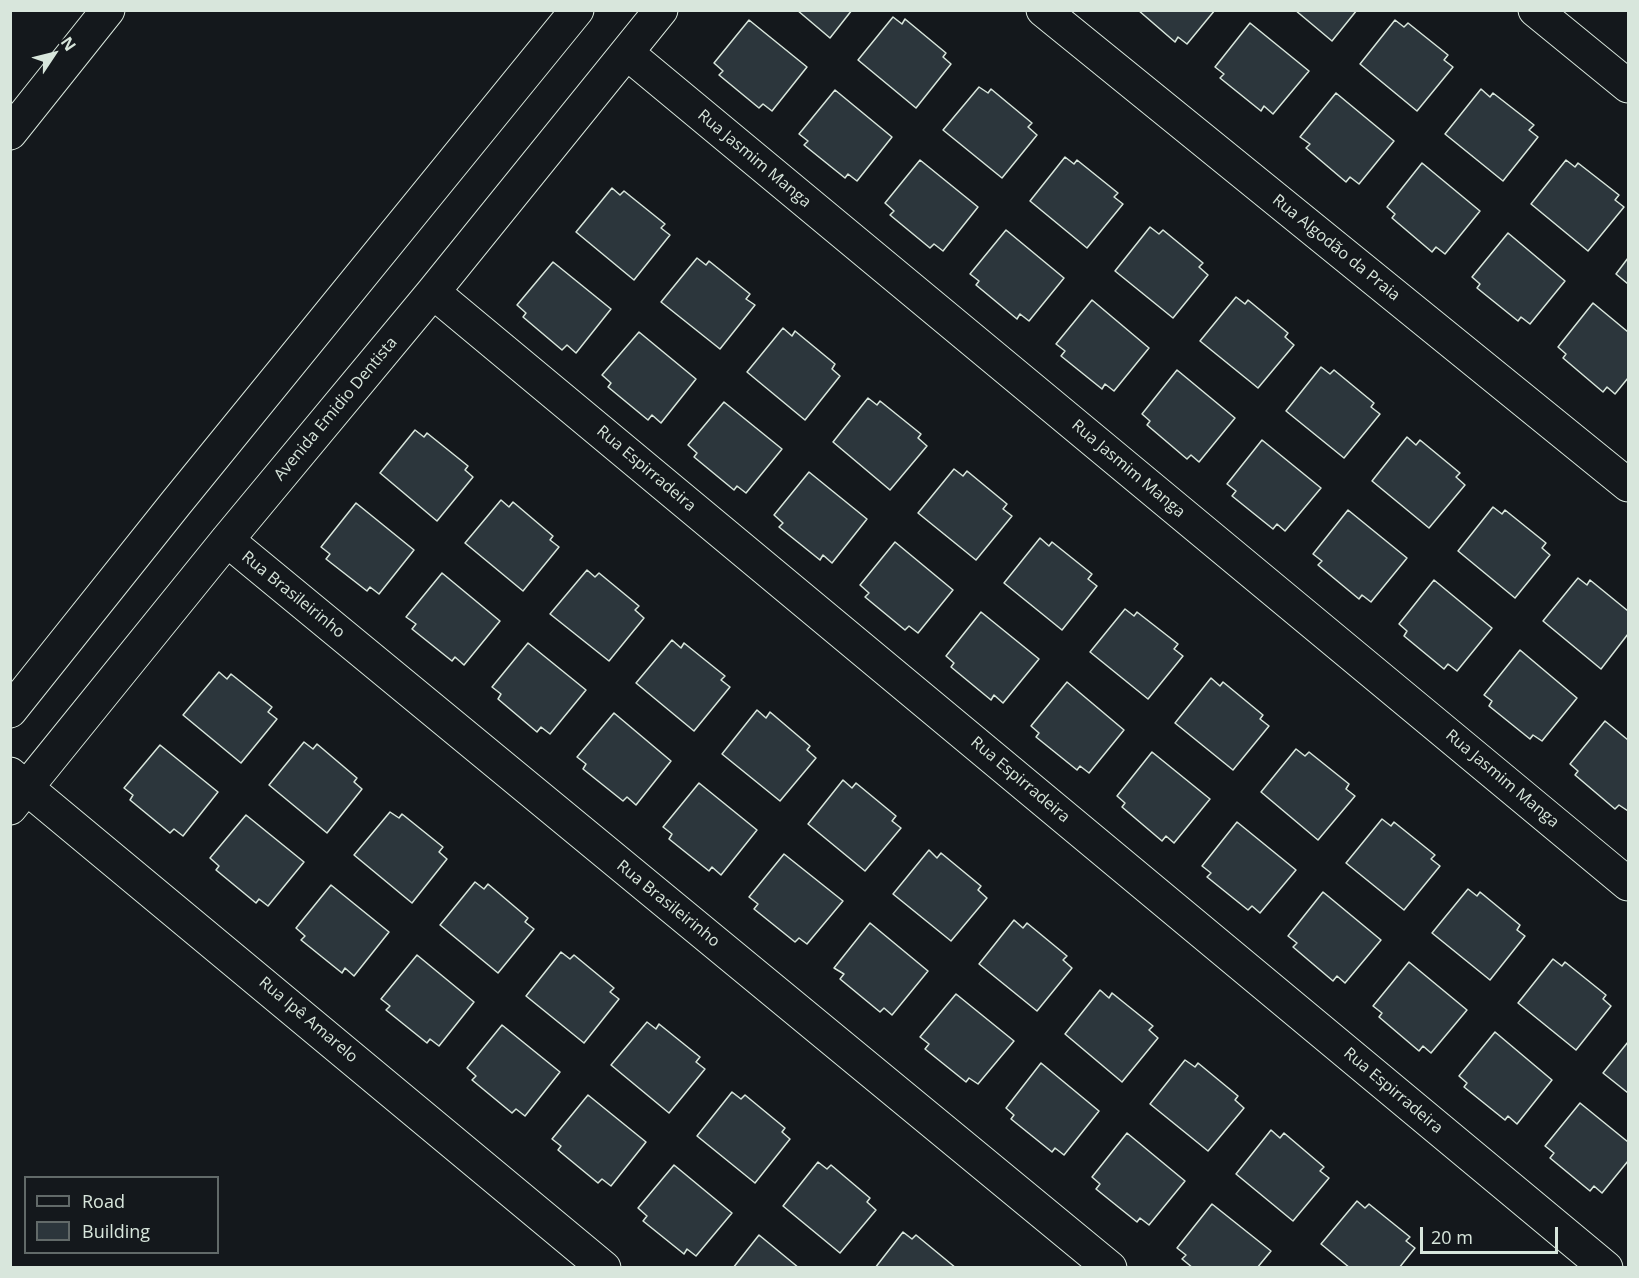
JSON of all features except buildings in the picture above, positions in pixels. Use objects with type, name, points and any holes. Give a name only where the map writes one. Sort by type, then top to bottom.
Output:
[{"type":"street","points":[[10,133],[108,10]]},
{"type":"street","points":[[10,711],[577,10]]},
{"type":"street","name":"Avenida Emidio Dentista","points":[[16,789],[433,292],[661,10]]},
{"type":"street","name":"Rua Algodão da Praia","points":[[1043,10],[1629,485]]},
{"type":"street","points":[[1535,10],[1629,86]]},
{"type":"street","name":"Rua Jasmim Manga","points":[[627,53],[1629,885]]},
{"type":"street","name":"Rua Espirradeira","points":[[433,292],[1606,1268]]},
{"type":"street","name":"Rua Brasileirinho","points":[[227,540],[1110,1268]]},
{"type":"street","name":"Rua Ipê Amarelo","points":[[16,789],[604,1268]]}]
